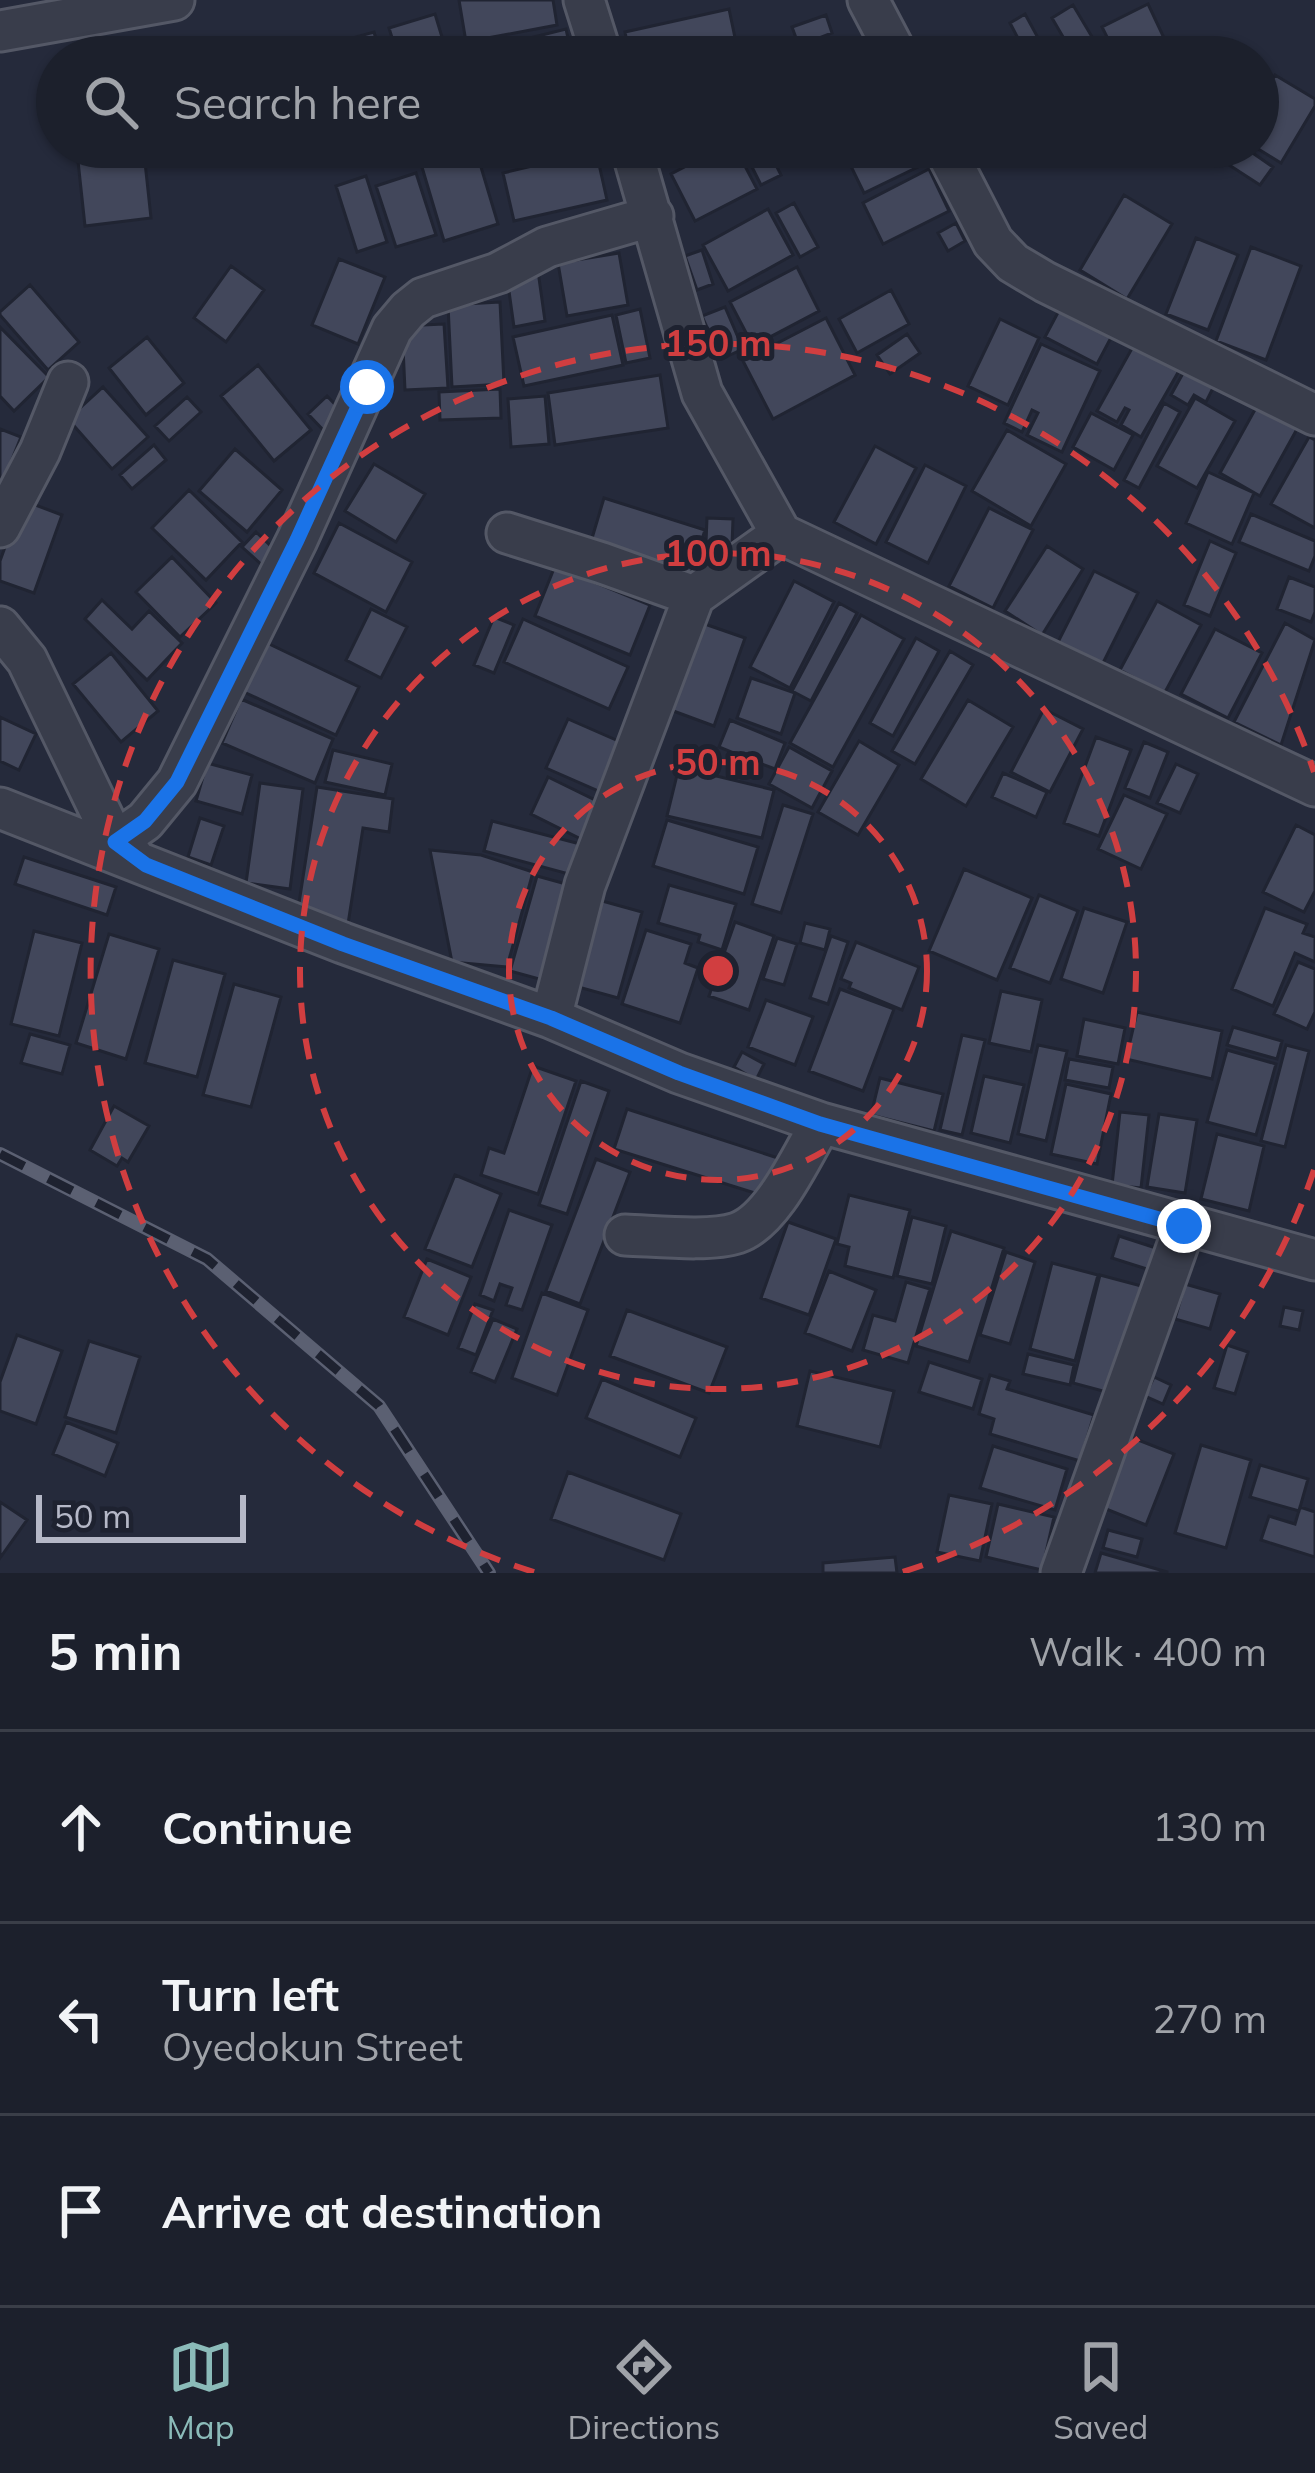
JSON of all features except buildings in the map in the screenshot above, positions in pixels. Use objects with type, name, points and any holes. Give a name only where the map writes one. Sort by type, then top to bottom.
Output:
[{"type":"street","points":[[0,31],[174,0]]},
{"type":"street","points":[[584,0],[595,36]]},
{"type":"street","points":[[868,0],[887,36]]},
{"type":"street","points":[[638,168],[702,393],[781,535],[1315,786]]},
{"type":"street","points":[[955,168],[993,242],[1013,263],[1315,415]]},
{"type":"street","points":[[130,853],[145,821],[177,782],[297,540],[392,329],[423,298],[498,273],[547,247],[653,217]]},
{"type":"street","points":[[0,527],[40,451],[68,382]]},
{"type":"street","points":[[507,533],[694,596]]},
{"type":"street","points":[[551,1018],[585,885],[694,596],[781,535]]},
{"type":"street","points":[[0,627],[27,660],[130,853]]},
{"type":"street","points":[[0,808],[130,853],[343,944],[551,1018],[679,1073],[820,1124],[1315,1260]]},
{"type":"street","points":[[625,1235],[742,1232],[760,1220],[820,1124]]},
{"type":"street","points":[[1060,1573],[1184,1226]]},
{"type":"railway","points":[[0,1154],[207,1259],[379,1406],[489,1573]]},
{"type":"route","points":[[367,387],[177,782],[145,821],[115,842],[146,865],[343,944],[551,1018],[679,1073],[820,1124],[1184,1226]]}]
